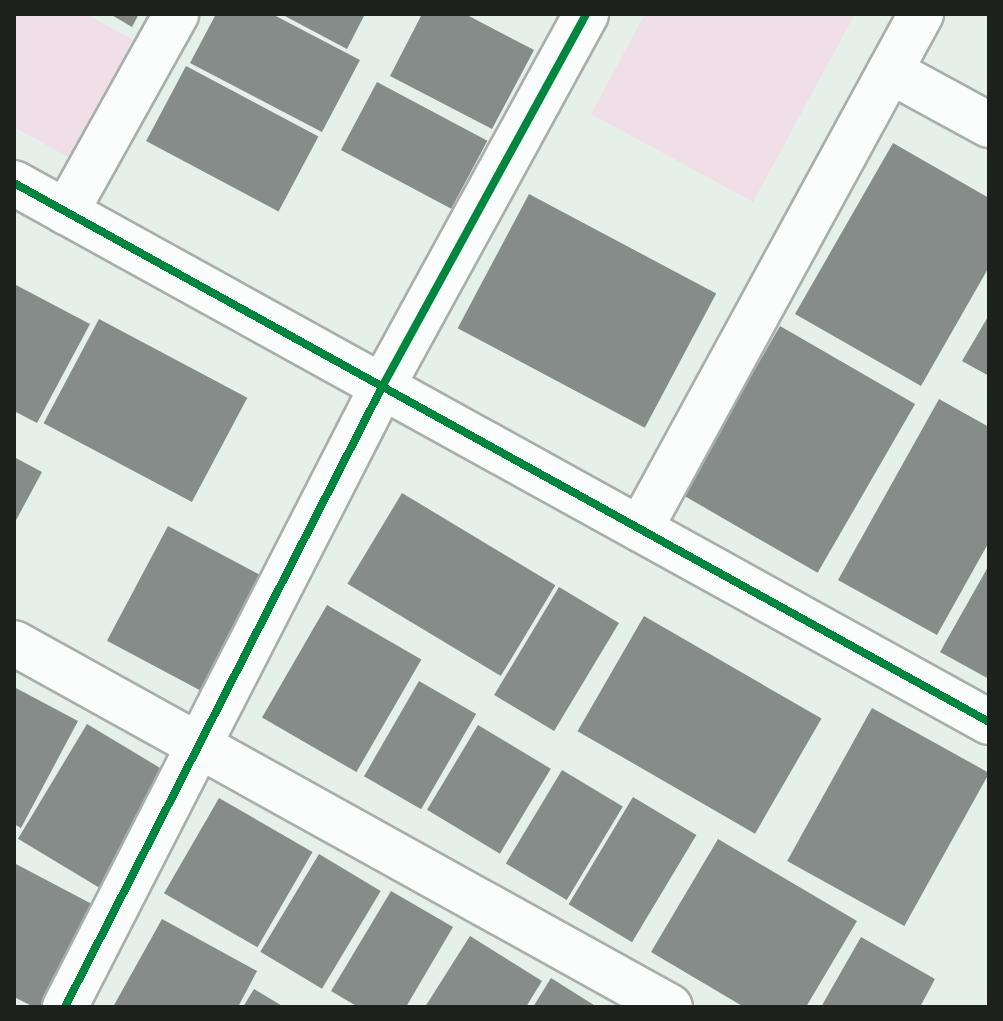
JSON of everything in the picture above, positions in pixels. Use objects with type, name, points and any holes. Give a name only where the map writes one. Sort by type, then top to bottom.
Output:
[{"type":"street","points":[[66,212],[176,14]]},
{"type":"street","points":[[65,1007],[203,746],[382,387],[586,14]]},
{"type":"street","points":[[640,529],[921,14]]},
{"type":"street","points":[[890,71],[989,125]]},
{"type":"street","points":[[14,183],[989,722]]},
{"type":"street","points":[[14,643],[670,1007]]},
{"type":"shaded area","points":[[14,14],[86,14],[133,40],[68,157],[14,127]]},
{"type":"shaded area","points":[[645,14],[855,14],[753,202],[591,114]]},
{"type":"building","points":[[110,14],[139,14],[132,27]]},
{"type":"building","points":[[216,14],[272,14],[360,60],[322,132],[190,63]]},
{"type":"building","points":[[281,14],[365,14],[347,49]]},
{"type":"building","points":[[422,14],[465,14],[534,50],[492,129],[390,76]]},
{"type":"building","points":[[186,66],[318,136],[279,211],[146,141]]},
{"type":"building","points":[[377,82],[487,141],[451,209],[341,150]]},
{"type":"building","points":[[893,143],[989,198],[989,267],[921,386],[795,314]]},
{"type":"building","points":[[529,194],[716,294],[645,428],[458,328]]},
{"type":"building","points":[[14,284],[90,324],[37,423],[14,411]]},
{"type":"building","points":[[989,315],[989,376],[962,361]]},
{"type":"building","points":[[99,319],[247,398],[192,502],[44,423]]},
{"type":"building","points":[[780,326],[915,404],[818,573],[682,495]]},
{"type":"building","points":[[939,399],[989,427],[989,542],[937,635],[838,580]]},
{"type":"building","points":[[14,457],[42,472],[14,524]]},
{"type":"building","points":[[402,493],[555,585],[501,676],[347,584]]},
{"type":"building","points":[[168,526],[279,585],[218,700],[107,641]]},
{"type":"building","points":[[989,565],[989,679],[940,652]]},
{"type":"building","points":[[559,587],[619,623],[554,731],[494,695]]},
{"type":"building","points":[[327,605],[421,660],[356,772],[262,718]]},
{"type":"building","points":[[644,616],[822,718],[755,834],[578,731]]},
{"type":"building","points":[[419,681],[476,714],[421,809],[364,776]]},
{"type":"building","points":[[14,687],[78,721],[21,828],[14,824]]},
{"type":"building","points":[[872,708],[989,773],[904,926],[787,861]]},
{"type":"building","points":[[87,724],[180,780],[111,895],[18,839]]},
{"type":"building","points":[[478,725],[551,769],[500,854],[427,810]]},
{"type":"building","points":[[562,770],[623,807],[567,900],[506,863]]},
{"type":"building","points":[[633,797],[696,835],[632,942],[569,904]]},
{"type":"building","points":[[219,798],[313,852],[258,947],[164,893]]},
{"type":"building","points":[[718,839],[857,921],[806,1007],[744,1007],[651,952]]},
{"type":"building","points":[[319,854],[381,891],[322,989],[260,952]]},
{"type":"building","points":[[14,863],[107,912],[57,1007],[34,1007],[14,997]]},
{"type":"building","points":[[391,891],[453,927],[406,1007],[358,1007],[331,991]]},
{"type":"building","points":[[162,919],[257,971],[238,1007],[113,1007]]},
{"type":"building","points":[[470,936],[542,981],[526,1007],[425,1007]]},
{"type":"building","points":[[861,937],[935,979],[920,1007],[821,1007]]},
{"type":"building","points":[[551,978],[597,1007],[533,1007]]},
{"type":"building","points":[[254,989],[284,1007],[243,1007]]},
{"type":"cycle path","points":[[65,1007],[382,387],[586,14]]},
{"type":"cycle path","points":[[14,183],[989,722]]}]
